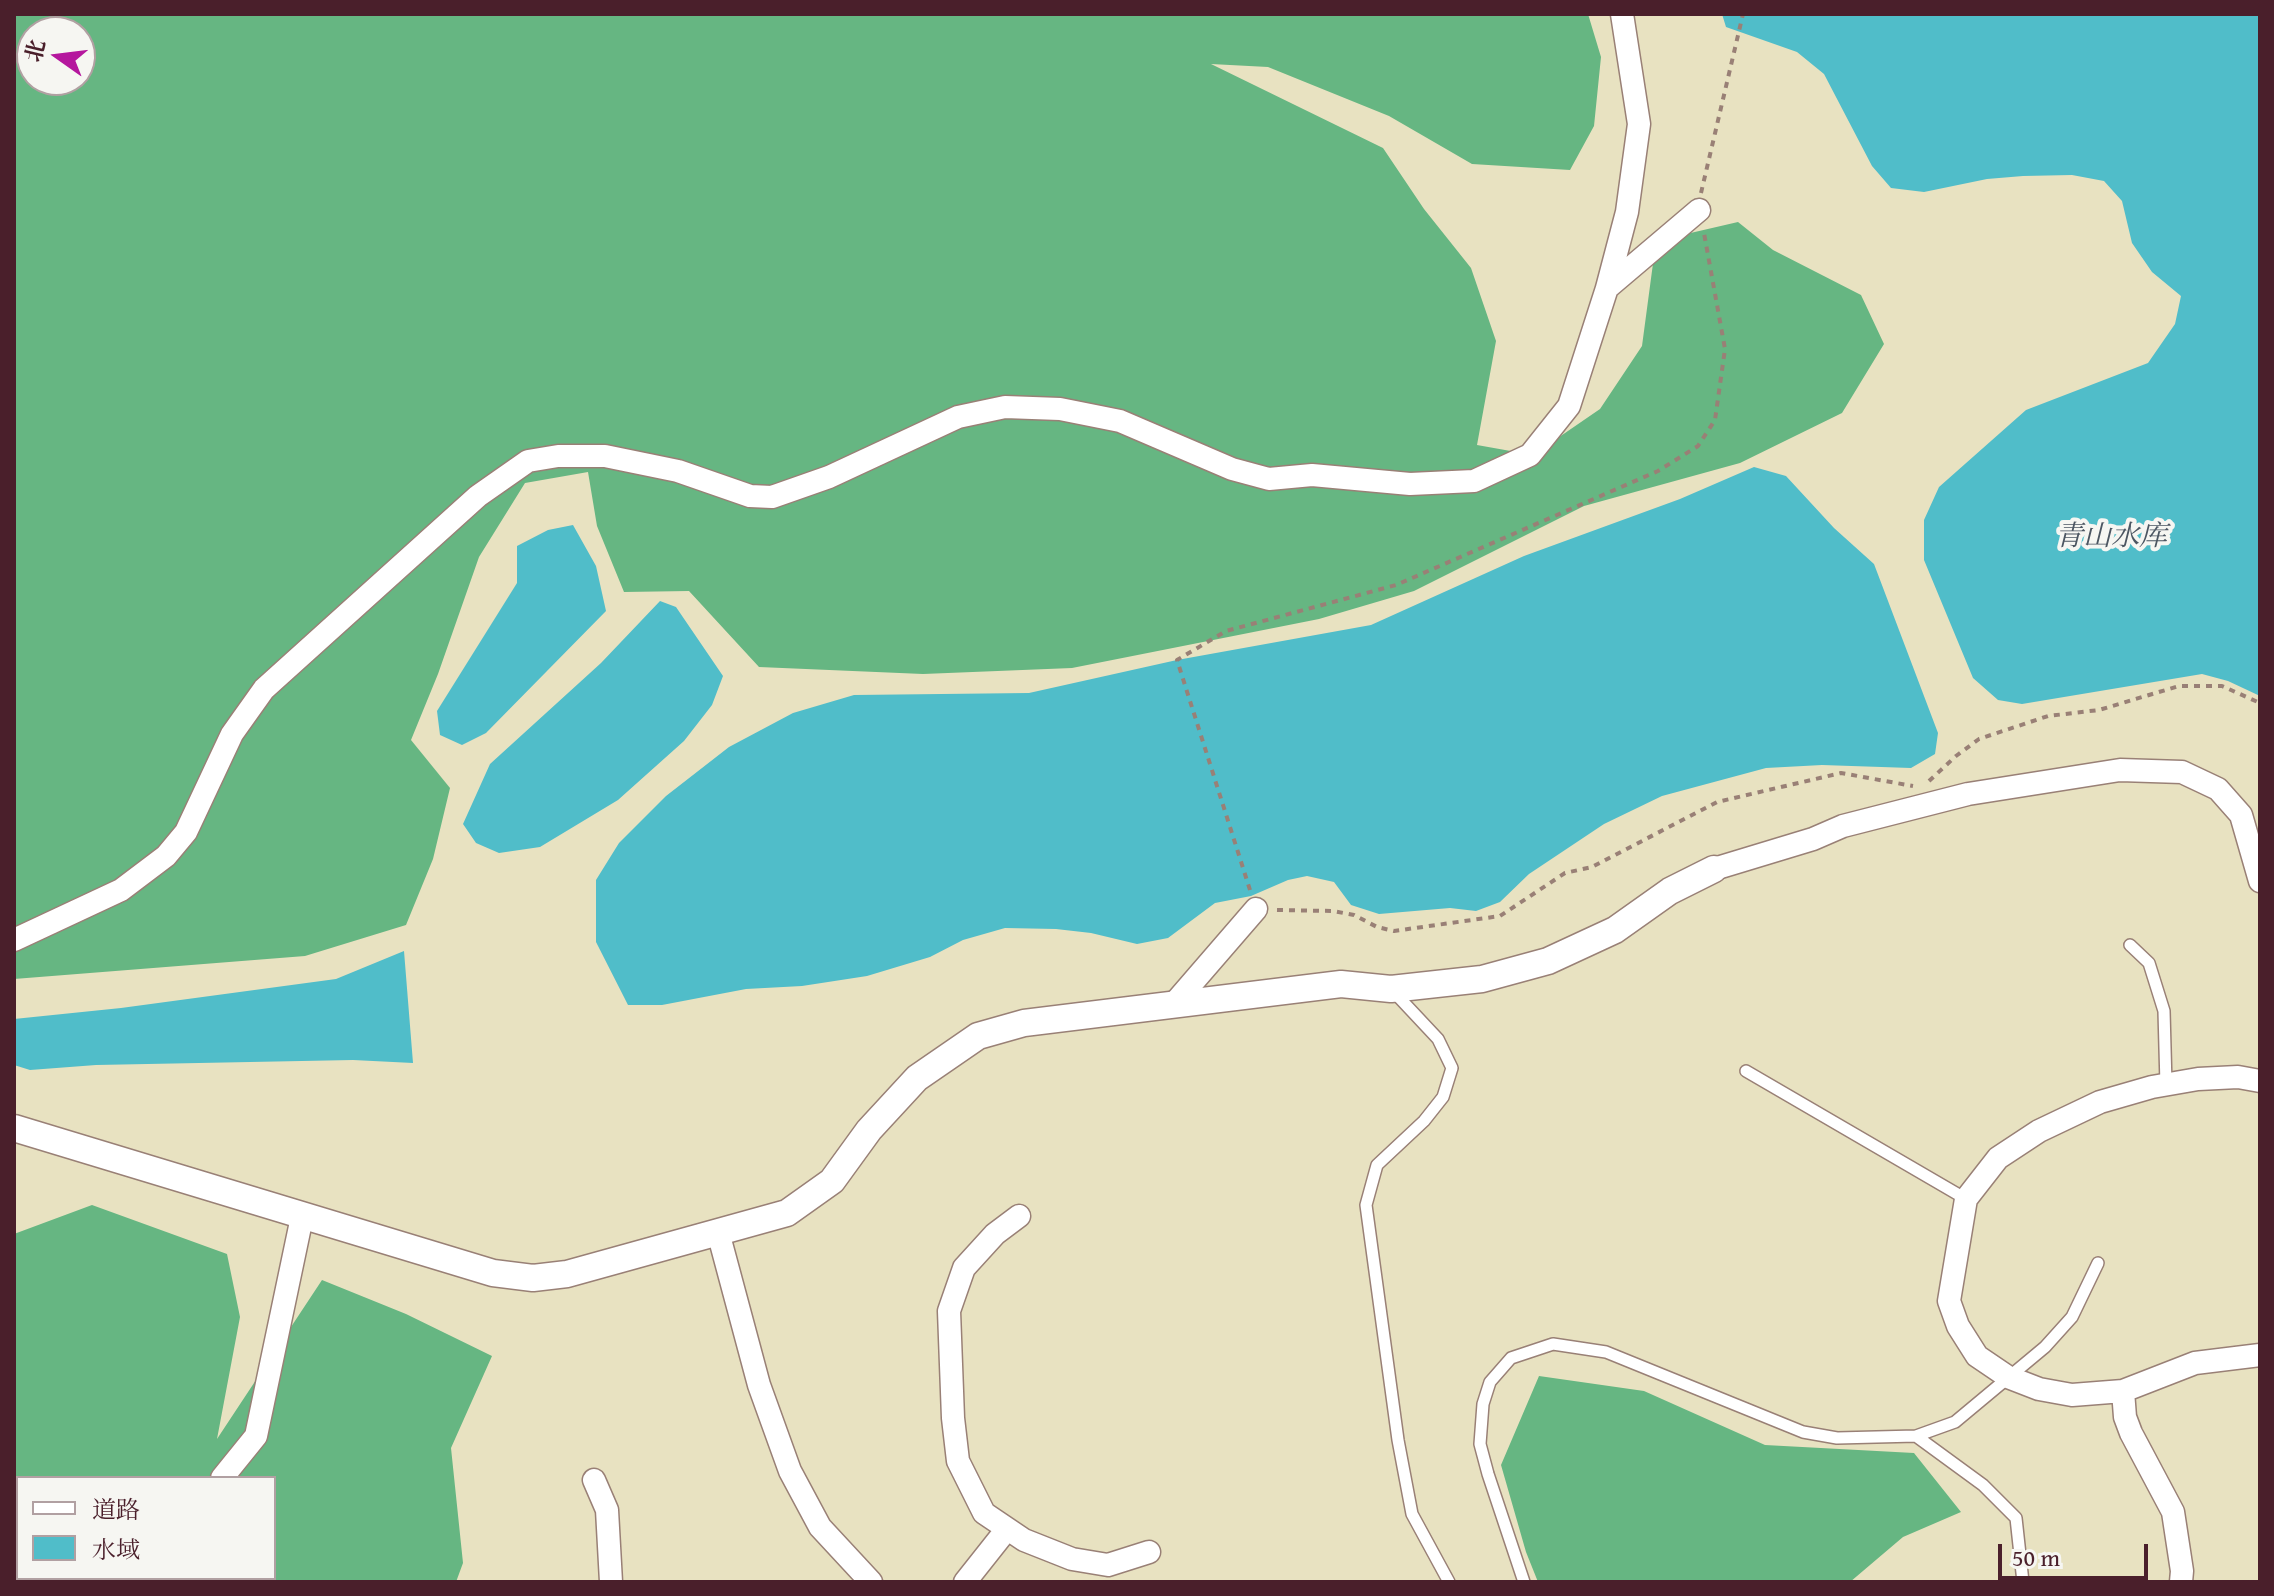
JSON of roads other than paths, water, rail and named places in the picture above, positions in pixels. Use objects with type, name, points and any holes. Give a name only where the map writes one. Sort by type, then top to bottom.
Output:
[{"type":"street","points":[[14,940],[121,890],[166,856],[186,832],[232,734],[264,689],[478,496],[528,461],[558,456],[605,456],[678,471],[750,496],[772,497],[829,477],[958,417],[1005,407],[1060,409],[1120,421],[1232,469],[1269,479],[1312,475],[1410,484],[1474,481],[1530,455],[1569,406],[1607,288],[1627,212],[1639,124],[1622,14]]},
{"type":"street","points":[[1607,288],[1699,210]]},
{"type":"street","points":[[14,1128],[493,1273],[533,1278],[567,1274],[787,1213],[832,1181],[869,1130],[917,1078],[978,1036],[1024,1023],[1341,984],[1391,989],[1482,979],[1548,961],[1615,930],[1670,891],[1714,869],[1813,839],[1843,826],[1968,794],[2120,770],[2182,772],[2218,789],[2241,815],[2260,881]]},
{"type":"street","points":[[1173,1005],[1256,909]]},
{"type":"street","points":[[2260,1081],[2238,1077],[2198,1079],[2100,1102],[2039,1131],[1998,1158],[1966,1199],[1949,1301],[1958,1326],[1977,1356],[2008,1377],[2039,1389],[2072,1395],[2123,1391],[2195,1363],[2260,1355]]},
{"type":"street","points":[[1019,1216],[995,1234],[964,1268],[949,1311],[953,1418],[958,1461],[984,1513],[1024,1540],[1072,1559],[1108,1565],[1149,1552]]},
{"type":"street","points":[[224,1476],[256,1436],[302,1217]]},
{"type":"street","points":[[718,1232],[759,1385],[790,1471],[820,1527],[871,1582]]},
{"type":"street","points":[[2123,1391],[2125,1417],[2131,1433],[2173,1512],[2181,1582]]},
{"type":"street","points":[[594,1480],[607,1510],[611,1582]]},
{"type":"street","points":[[965,1582],[1007,1529]]},
{"type":"lane","points":[[2130,945],[2149,963],[2164,1011],[2166,1085]]},
{"type":"lane","points":[[1391,989],[1438,1039],[1452,1068],[1443,1097],[1424,1121],[1377,1165],[1366,1205],[1398,1440],[1412,1514],[1449,1582]]},
{"type":"lane","points":[[1746,1071],[1966,1199]]},
{"type":"lane","points":[[1524,1582],[1480,1444],[1483,1404],[1490,1382],[1511,1358],[1553,1344],[1606,1352],[1803,1432],[1837,1438],[1916,1436],[1955,1422],[2045,1347],[2072,1317],[2098,1263]]},
{"type":"lane","points":[[1916,1436],[1983,1485],[2016,1518],[2023,1582]]},
{"type":"water","name":"青山水库","points":[[1722,14],[2260,14],[2260,696],[2228,681],[2202,674],[2022,704],[1998,700],[1973,678],[1924,560],[1924,520],[1939,487],[2026,410],[2148,363],[2175,324],[2181,296],[2152,272],[2132,243],[2122,201],[2104,181],[2072,175],[2023,176],[1987,179],[1924,192],[1891,188],[1872,166],[1824,74],[1797,52],[1726,27]]},
{"type":"water","points":[[1754,467],[1786,476],[1834,528],[1874,564],[1938,733],[1935,754],[1911,768],[1822,765],[1766,768],[1662,796],[1604,824],[1529,874],[1500,902],[1476,911],[1450,908],[1379,914],[1351,905],[1334,882],[1307,876],[1288,880],[1251,896],[1215,903],[1168,938],[1137,944],[1091,933],[1005,928],[963,940],[930,957],[867,976],[802,986],[746,989],[662,1005],[628,1005],[596,942],[596,880],[619,843],[666,796],[729,747],[793,713],[854,695],[1029,693],[1177,660],[1371,625],[1524,556],[1680,499]]},
{"type":"water","points":[[573,525],[596,566],[606,611],[486,733],[462,745],[440,735],[437,711],[517,583],[517,546],[548,530]]},
{"type":"water","points":[[660,601],[676,607],[723,676],[712,705],[684,741],[618,800],[540,847],[499,853],[476,843],[463,824],[490,764],[601,663]]},
{"type":"water","points":[[404,951],[413,1063],[353,1060],[96,1065],[30,1070],[14,1065],[14,1019],[336,979]]}]
